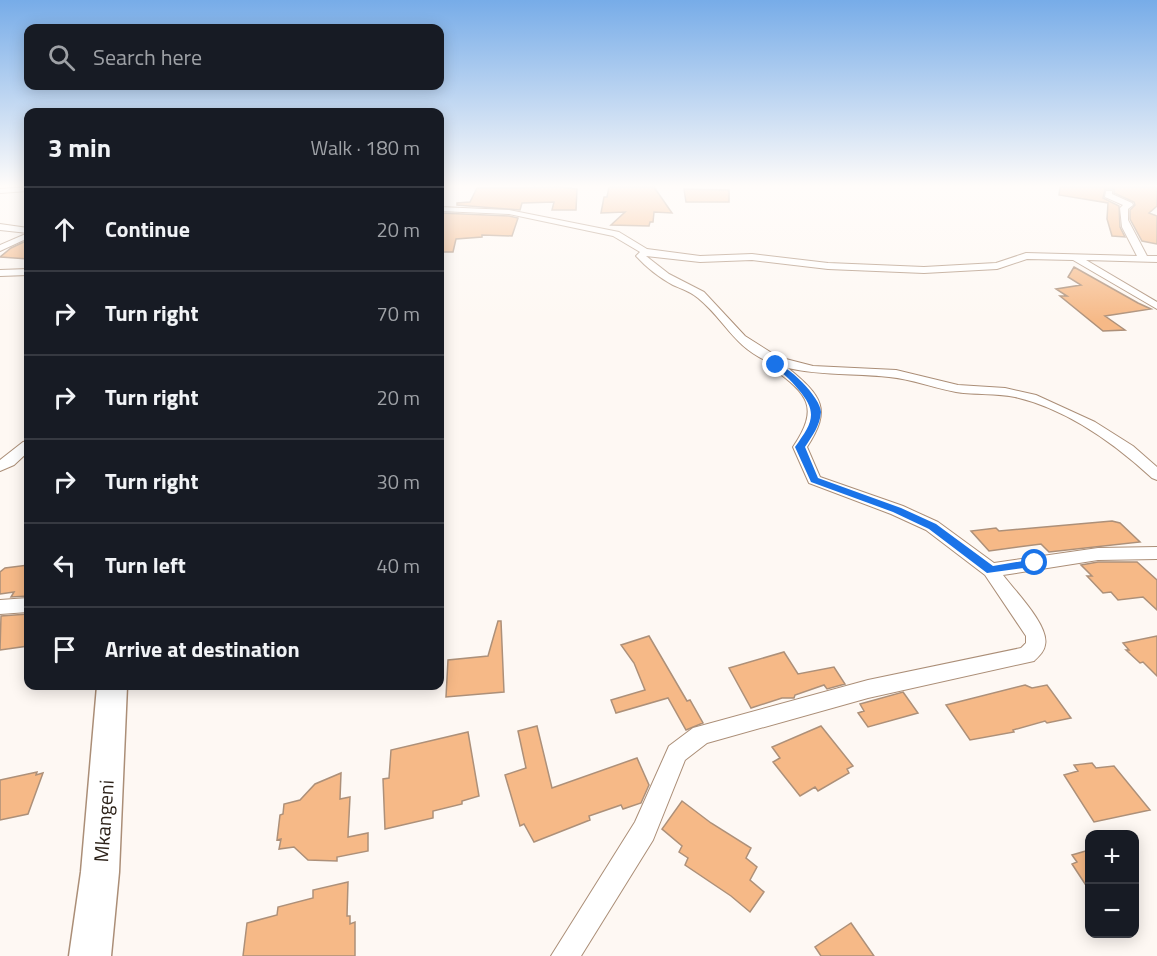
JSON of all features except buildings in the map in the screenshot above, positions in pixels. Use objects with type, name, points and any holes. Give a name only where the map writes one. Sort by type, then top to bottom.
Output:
[{"type":"street","points":[[604,232],[616,234],[645,251],[700,259],[752,257],[828,266],[924,270],[997,266],[1026,256],[1076,259],[1157,259]]},
{"type":"street","points":[[1130,232],[1144,259]]},
{"type":"street","points":[[0,248],[24,237]]},
{"type":"street","points":[[565,956],[644,831],[677,753],[688,743],[701,735],[868,689],[1027,655],[1035,648],[1037,640],[1032,626],[997,584],[991,570],[932,526],[897,510],[814,480],[800,447],[813,429],[817,411],[812,400],[789,373],[735,333],[715,307],[694,290],[672,281],[656,269],[642,256],[645,251]]},
{"type":"street","points":[[1076,259],[1157,306]]},
{"type":"street","points":[[0,273],[24,272]]},
{"type":"street","points":[[767,357],[789,365],[826,371],[892,373],[949,387],[1015,393],[1070,415],[1108,435],[1140,458],[1157,475]]},
{"type":"street","points":[[0,466],[9,462],[24,449]]},
{"type":"street","points":[[991,570],[1098,554],[1153,557]]},
{"type":"street","points":[[0,607],[24,605]]},
{"type":"street","name":"Mkangeni","points":[[90,956],[100,872],[112,690]]},
{"type":"route","points":[[776,365],[789,373],[812,400],[817,411],[813,429],[800,447],[814,480],[897,510],[932,526],[991,570],[1035,563]]}]
